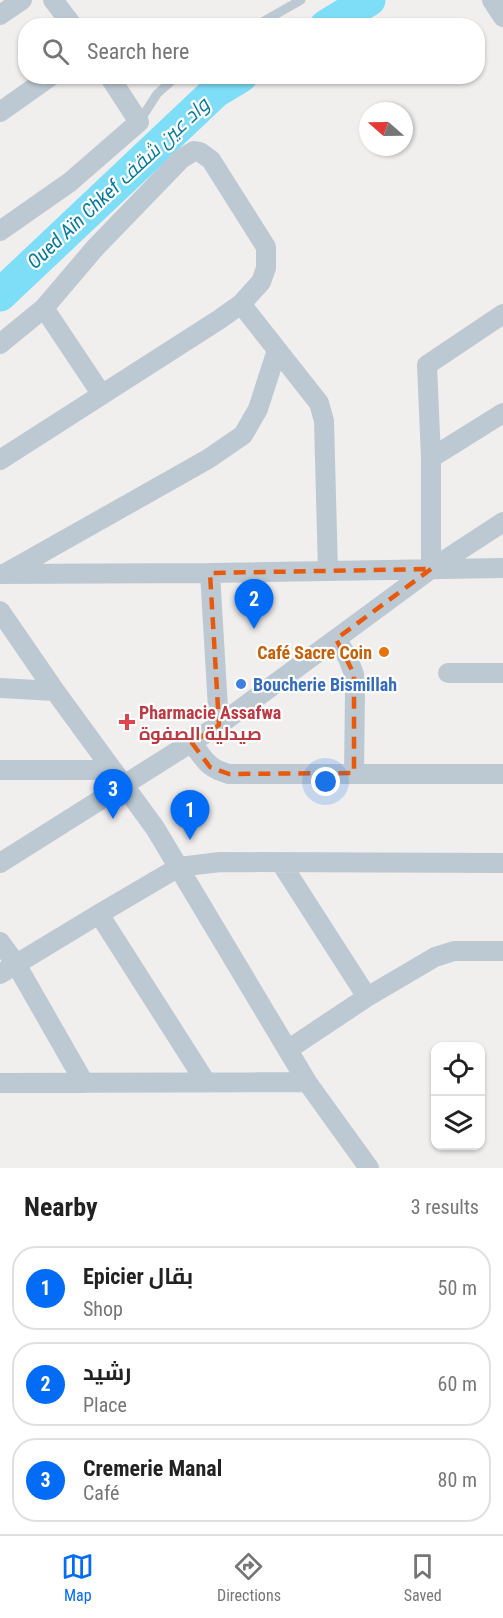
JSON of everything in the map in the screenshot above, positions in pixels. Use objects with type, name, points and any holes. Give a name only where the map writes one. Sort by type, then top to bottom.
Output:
[{"type":"street","points":[[0,15],[22,0]]},
{"type":"street","points":[[53,0],[67,18]]},
{"type":"street","points":[[492,0],[503,17]]},
{"type":"street","points":[[0,112],[40,84]]},
{"type":"street","points":[[0,231],[70,182],[139,122],[114,84]]},
{"type":"street","points":[[0,344],[44,308],[95,248],[181,159],[194,151],[200,152],[211,160],[266,247],[266,268],[261,282],[241,304],[0,460]]},
{"type":"street","points":[[241,304],[319,403],[324,421],[328,571]]},
{"type":"street","points":[[44,308],[102,395]]},
{"type":"street","points":[[431,568],[432,458],[427,365],[503,314]]},
{"type":"street","points":[[3,574],[208,459],[243,435],[258,410],[277,350]]},
{"type":"street","points":[[432,458],[503,413]]},
{"type":"street","points":[[0,863],[219,725],[431,568],[503,522]]},
{"type":"street","points":[[3,574],[503,568]]},
{"type":"street","points":[[210,573],[219,725]]},
{"type":"street","points":[[0,611],[154,828],[307,1082],[369,1168]]},
{"type":"street","points":[[336,639],[347,656],[354,674],[356,692],[354,773]]},
{"type":"street","points":[[448,673],[503,673]]},
{"type":"street","points":[[0,688],[55,691]]},
{"type":"street","points":[[192,743],[210,767],[229,774],[503,774]]},
{"type":"street","points":[[0,770],[112,770]]},
{"type":"street","points":[[8,969],[179,867],[220,862],[503,863]]},
{"type":"street","points":[[281,863],[367,997]]},
{"type":"street","points":[[99,914],[206,1082]]},
{"type":"street","points":[[0,942],[8,969],[46,1014],[84,1083]]},
{"type":"street","points":[[289,1049],[367,997],[435,957],[454,951],[503,951]]},
{"type":"street","points":[[0,1083],[307,1082]]},
{"type":"lane","points":[[269,18],[301,0]]},
{"type":"lane","points":[[139,122],[157,94],[168,84]]},
{"type":"highlighted area","points":[[431,569],[336,639],[354,674],[354,773],[229,774],[210,767],[192,743],[219,725],[210,573]]},
{"type":"waterway","name":"Oued Aïn Chkef واد عين شقف","points":[[339,18],[369,0]]},
{"type":"waterway","name":"Oued Aïn Chkef واد عين شقف","points":[[0,295],[216,91],[228,84]]},
{"type":"place","name":"رشيد","points":[[254,629]]},
{"type":"place","name":"Café Sacre Coin","points":[[384,652]]},
{"type":"place","name":"Boucherie Bismillah","points":[[241,684]]},
{"type":"place","name":"Pharmacie Assafwa صيدلية الصفوة","points":[[127,722]]},
{"type":"place","name":"Cremerie Manal","points":[[113,819]]},
{"type":"place","name":"Epicier بقال","points":[[190,840]]}]
